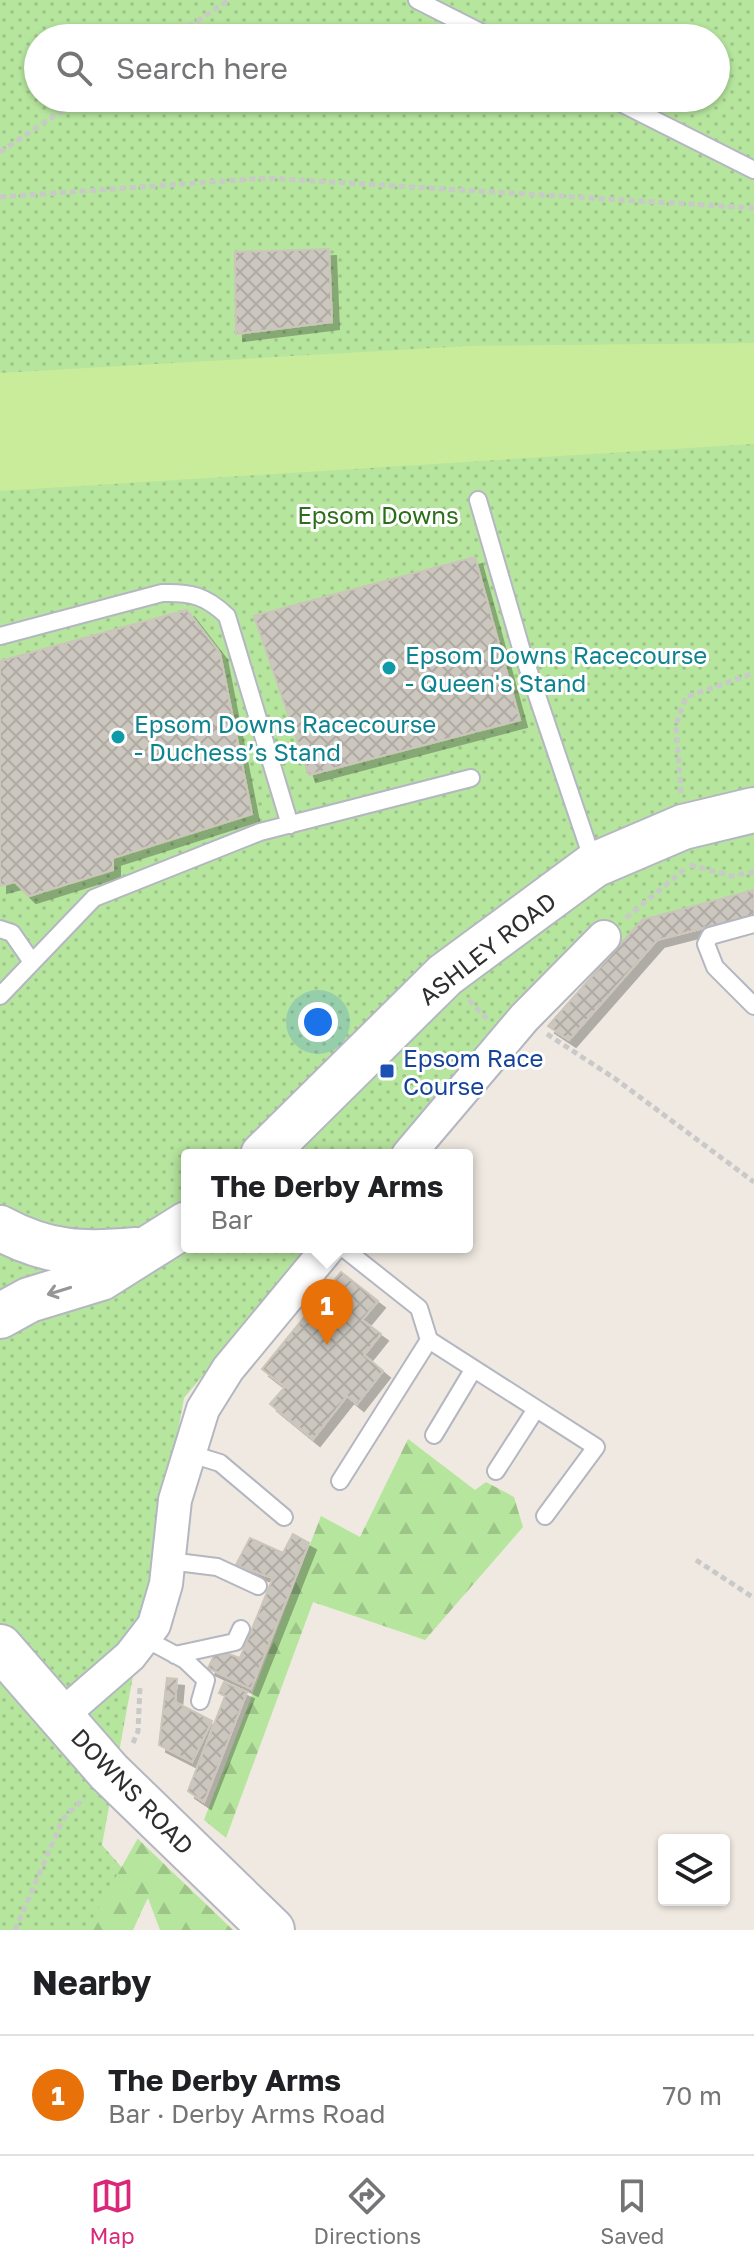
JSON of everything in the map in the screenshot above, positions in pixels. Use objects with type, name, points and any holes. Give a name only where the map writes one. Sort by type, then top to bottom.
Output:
[{"type":"main road","name":"ASHLEY ROAD","points":[[269,1149],[445,975],[594,865],[683,827],[754,810]]},
{"type":"main road","points":[[0,1228],[32,1245],[87,1254],[171,1236]]},
{"type":"main road","points":[[0,1316],[29,1300],[101,1278],[171,1236]]},
{"type":"main road","name":"DOWNS ROAD","points":[[0,1647],[109,1772],[272,1930]]},
{"type":"street","points":[[413,1149],[515,1029],[604,937]]},
{"type":"street","points":[[61,1716],[130,1656],[154,1625],[166,1584],[175,1500],[203,1409],[228,1369],[324,1253]]},
{"type":"lane","points":[[417,0],[464,24]]},
{"type":"lane","points":[[639,112],[754,170]]},
{"type":"lane","points":[[478,500],[521,648],[594,865]]},
{"type":"lane","points":[[0,636],[162,593],[188,592],[209,598],[227,616],[290,825]]},
{"type":"lane","points":[[0,996],[94,898],[260,832],[471,778]]},
{"type":"lane","points":[[754,924],[710,936],[706,944],[715,967],[754,1006]]},
{"type":"lane","points":[[0,929],[12,933],[32,962]]},
{"type":"lane","points":[[350,1253],[419,1308],[429,1340],[596,1447],[545,1516]]},
{"type":"lane","points":[[340,1481],[429,1340]]},
{"type":"lane","points":[[434,1435],[473,1370]]},
{"type":"lane","points":[[496,1471],[536,1409]]},
{"type":"lane","points":[[188,1453],[220,1463],[284,1517]]},
{"type":"lane","points":[[169,1561],[217,1567],[258,1586]]},
{"type":"lane","points":[[175,1655],[235,1642],[241,1629]]},
{"type":"lane","points":[[144,1638],[175,1655],[206,1680],[200,1701]]},
{"type":"path","points":[[193,24],[229,0]]},
{"type":"path","points":[[0,152],[60,112]]},
{"type":"path","points":[[0,197],[266,178],[754,208]]},
{"type":"path","points":[[690,865],[732,876],[754,872]]},
{"type":"path","points":[[445,975],[515,1029],[617,1080],[754,1182]]},
{"type":"path","points":[[696,1560],[754,1598]]},
{"type":"green space","name":"Epsom Downs","points":[[0,0],[754,0],[754,899],[659,919],[430,1107],[394,1149],[181,1149],[181,1253],[306,1253],[184,1398],[102,1845],[148,1897],[133,1930],[0,1930]]},
{"type":"green space","name":"Epsom Downs","points":[[754,343],[754,444],[0,491],[0,373],[467,346]]},
{"type":"green space","points":[[408,1439],[475,1490],[486,1482],[514,1497],[523,1527],[425,1640],[313,1602],[226,1838],[204,1820],[321,1516],[360,1537]]},
{"type":"green space","points":[[138,1838],[233,1930],[160,1930],[148,1898],[131,1930],[86,1930]]},
{"type":"building","points":[[329,249],[332,322],[236,334],[235,252]]},
{"type":"building","name":"Epsom Downs Racecourse - Queen's Stand","points":[[475,557],[520,720],[309,775],[254,616]]},
{"type":"building","name":"Epsom Downs Racecourse - Duchess’s Stand","points":[[187,610],[220,653],[252,814],[113,858],[113,870],[29,896],[15,882],[0,886],[0,661]]},
{"type":"building","points":[[754,890],[754,915],[657,940],[569,1040],[548,1026],[642,920]]},
{"type":"building","points":[[341,1272],[378,1301],[362,1320],[381,1334],[364,1355],[383,1371],[357,1404],[347,1396],[313,1439],[270,1404],[285,1387],[262,1369]]},
{"type":"building","points":[[293,1534],[309,1543],[251,1689],[208,1668],[217,1650],[240,1658],[273,1578],[236,1565],[250,1538],[283,1553]]},
{"type":"building","points":[[167,1678],[177,1679],[175,1702],[212,1721],[192,1762],[159,1745]]},
{"type":"building","points":[[224,1682],[247,1692],[204,1802],[188,1791],[225,1696],[219,1693]]},
{"type":"place","name":"Epsom Downs Racecourse - Queen's Stand","points":[[389,668]]},
{"type":"place","name":"Epsom Downs Racecourse - Duchess’s Stand","points":[[118,737]]},
{"type":"place","name":"Epsom Race Course","points":[[387,1071]]},
{"type":"place","name":"The Derby Arms","points":[[327,1345]]}]
